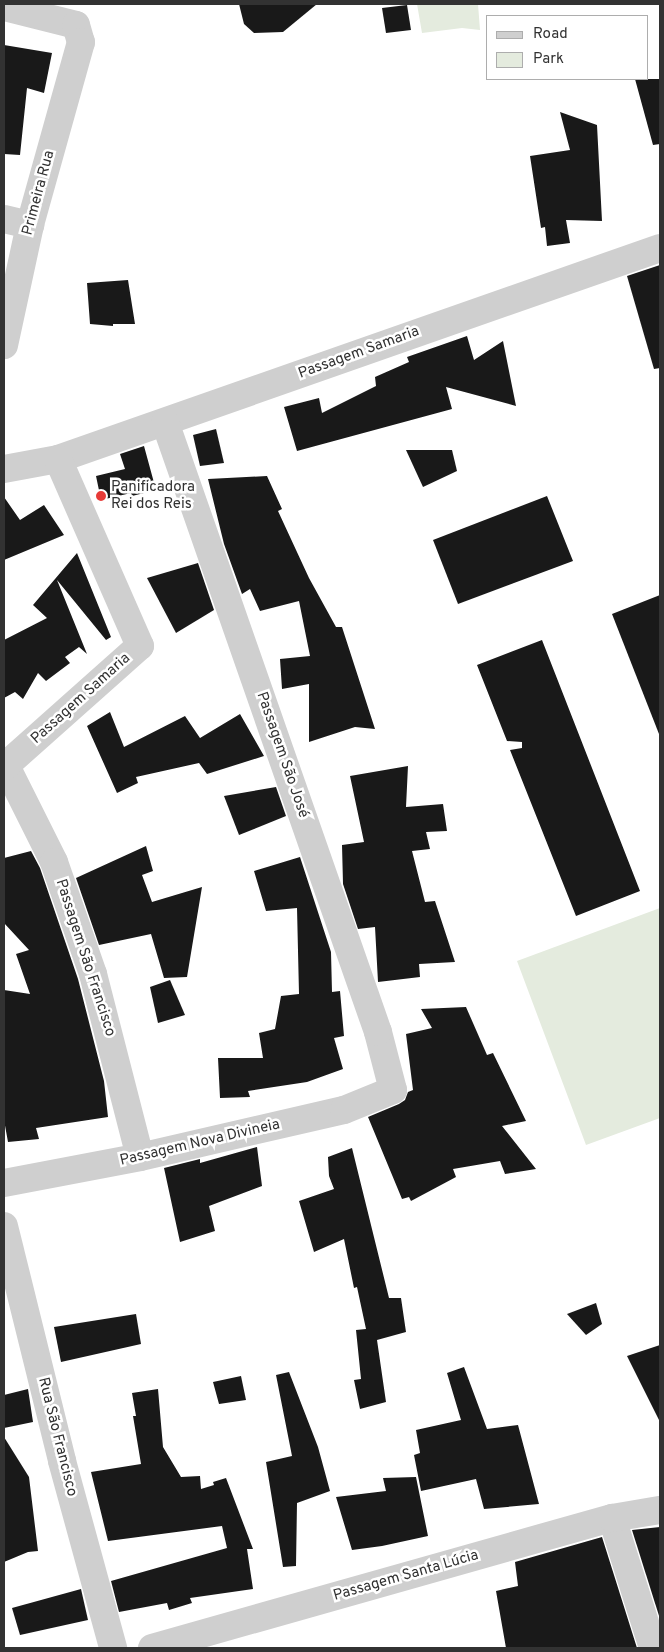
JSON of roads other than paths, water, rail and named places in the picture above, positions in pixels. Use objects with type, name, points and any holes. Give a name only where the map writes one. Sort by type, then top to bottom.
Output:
[{"type":"street","name":"Primeira Rua","points":[[4,345],[30,225],[81,42],[76,25],[8,7]]},
{"type":"street","points":[[4,219],[30,225]]},
{"type":"street","name":"Passagem Samaria","points":[[4,469],[58,460],[660,248]]},
{"type":"street","name":"Passagem São José","points":[[165,422],[378,1032],[393,1090]]},
{"type":"street","name":"Passagem Samaria","points":[[5,767],[140,646],[58,460]]},
{"type":"street","name":"Passagem São Francisco","points":[[5,767],[54,862],[93,974],[140,1157]]},
{"type":"street","name":"Passagem Nova Divineia","points":[[4,1183],[140,1157],[344,1110],[393,1090]]},
{"type":"street","name":"Rua São Francisco","points":[[4,1226],[62,1461],[113,1648]]},
{"type":"street","name":"Passagem Santa Lúcia","points":[[152,1648],[612,1518],[660,1510]]},
{"type":"street","points":[[612,1518],[654,1648]]},
{"type":"place","name":"Panificadora Rei dos Reis","points":[[101,496]]}]
